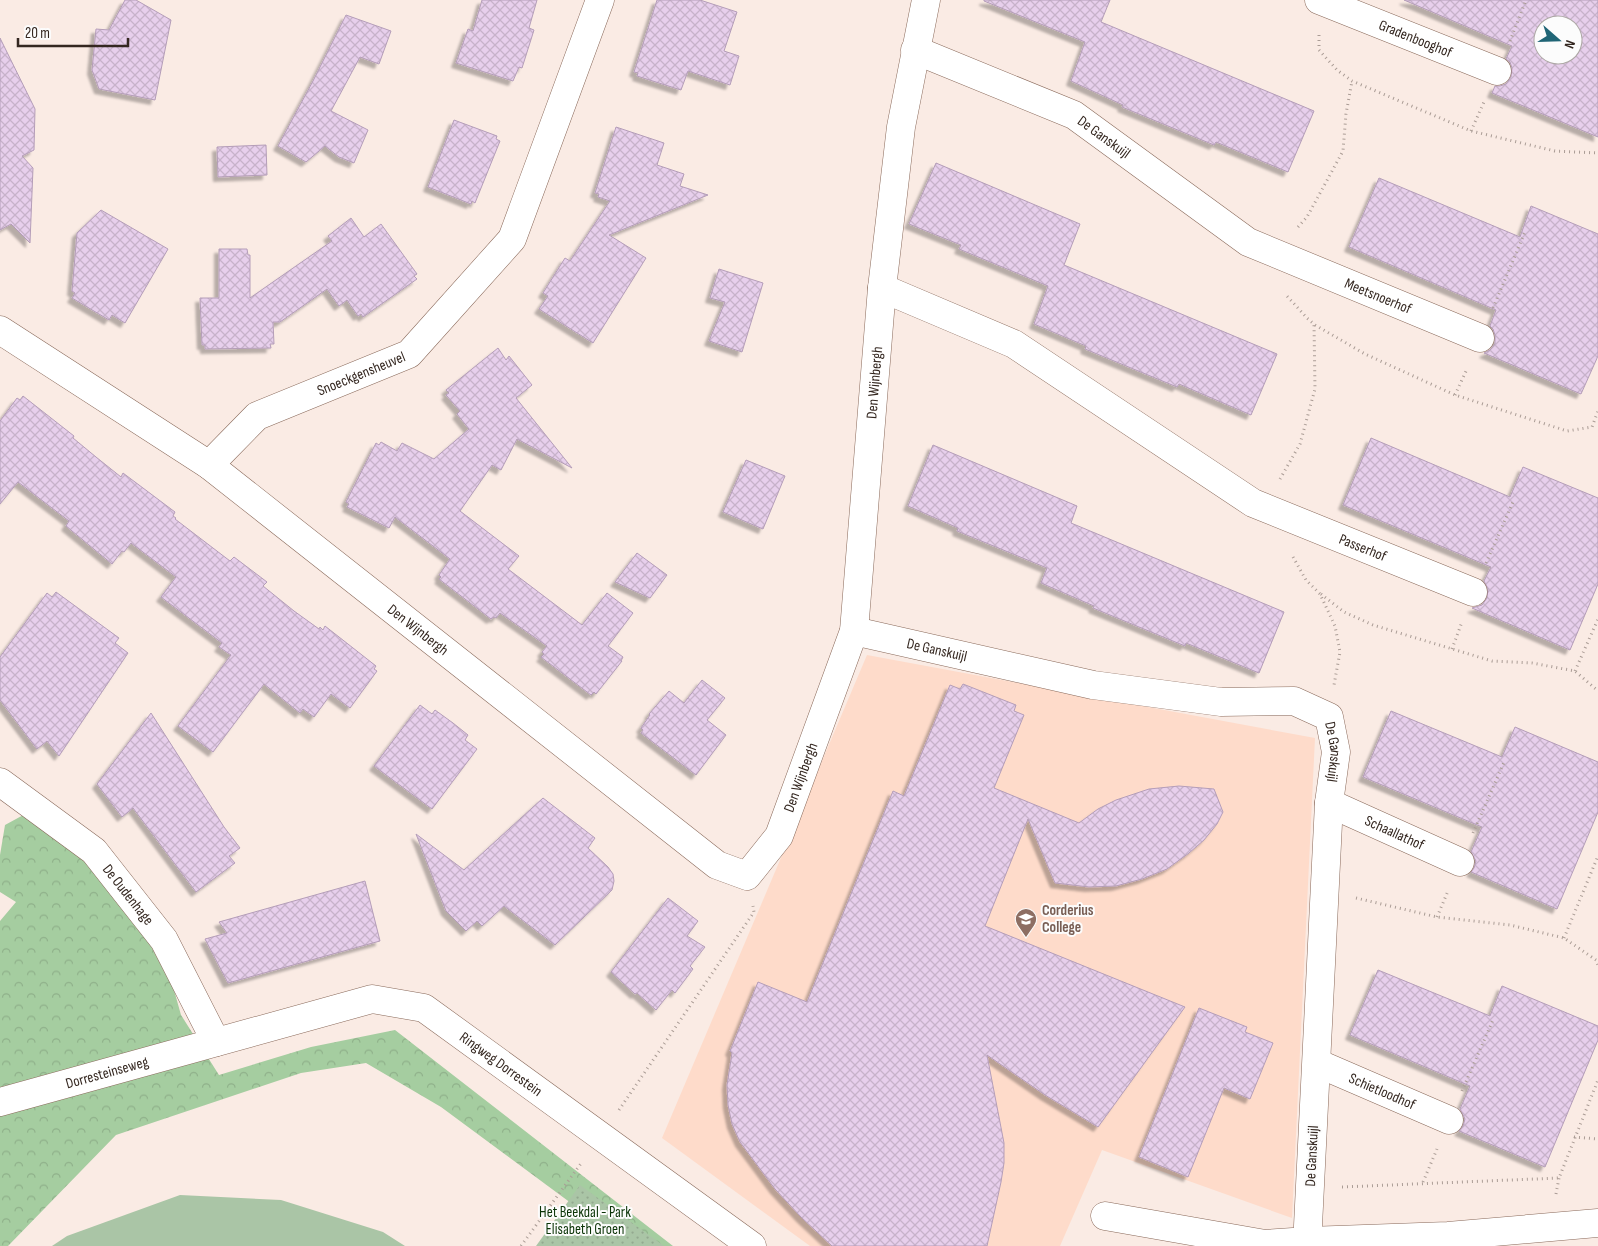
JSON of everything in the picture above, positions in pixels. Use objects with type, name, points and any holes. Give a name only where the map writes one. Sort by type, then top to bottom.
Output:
[{"type":"street","name":"Snoeckgensheuvel","points":[[209,465],[257,416],[409,354],[512,239],[600,0]]},
{"type":"street","name":"Den Wijnbergh","points":[[209,465],[717,865],[747,876],[779,836],[854,631],[882,288],[901,128],[926,0]]},
{"type":"street","name":"Gradenbooghof","points":[[1327,3],[1497,71]]},
{"type":"street","name":"De Ganskuijl","points":[[916,50],[1074,115],[1248,242],[1274,253]]},
{"type":"street","name":"Meetsnoerhof","points":[[1274,253],[1480,338]]},
{"type":"street","points":[[882,288],[1014,344],[1253,503]]},
{"type":"street","points":[[0,330],[209,465]]},
{"type":"street","name":"Passerhof","points":[[1253,503],[1473,592]]},
{"type":"street","name":"De Ganskuijl","points":[[854,631],[1093,685],[1221,702],[1294,701],[1329,717],[1336,752],[1329,803],[1308,1244]]},
{"type":"street","name":"De Oudenhage","points":[[0,782],[94,851],[164,940],[216,1042]]},
{"type":"street","name":"Schaallathof","points":[[1329,803],[1460,862]]},
{"type":"street","name":"Ringweg Dorrestein","points":[[216,1042],[372,999],[424,1008],[752,1246]]},
{"type":"street","name":"Dorresteinseweg","points":[[0,1102],[216,1042]]},
{"type":"street","name":"Schietloodhof","points":[[1317,1063],[1449,1120]]},
{"type":"street","points":[[1105,1216],[1265,1244],[1308,1244],[1448,1236],[1598,1223]]},
{"type":"path","points":[[1327,3],[1320,26],[1319,50],[1337,70],[1352,81],[1471,131],[1555,150],[1598,153]]},
{"type":"path","points":[[1274,253],[1306,217],[1343,151],[1346,114],[1352,81]]},
{"type":"path","points":[[1286,294],[1314,324],[1366,354],[1455,395],[1567,431],[1592,427],[1598,430]]},
{"type":"path","points":[[1253,503],[1282,477],[1300,444],[1316,389],[1314,324]]},
{"type":"path","points":[[1592,427],[1598,412]]},
{"type":"path","points":[[1290,552],[1296,559],[1306,580],[1320,594],[1344,612],[1373,626],[1492,661],[1532,663],[1575,671],[1598,691]]},
{"type":"path","points":[[1320,594],[1335,626],[1340,652],[1329,717]]},
{"type":"path","points":[[1575,671],[1598,619]]},
{"type":"path","points":[[1564,938],[1598,856]]},
{"type":"path","points":[[521,1246],[601,1136],[754,912],[747,876]]},
{"type":"path","points":[[1325,890],[1437,917],[1510,925],[1564,938],[1596,960],[1598,965]]},
{"type":"path","points":[[1311,1188],[1559,1178],[1598,1080]]},
{"type":"path","points":[[1574,1137],[1598,1139]]},
{"type":"shaded area","name":"Corderius College","points":[[867,655],[1315,738],[1292,1218],[1102,1150],[1060,1246],[810,1246],[662,1138]]},
{"type":"green space","points":[[27,813],[88,858],[139,923],[174,990],[181,1015],[219,1075],[311,1047],[395,1030],[673,1246],[629,1246],[441,1107],[366,1063],[301,1073],[116,1135],[8,1246],[0,1246],[0,921],[16,902],[0,892],[0,855],[5,825]]},
{"type":"green space","name":"Het Beekdal - Park Elisabeth Groen","points":[[580,1185],[664,1246],[536,1246]]},
{"type":"green space","points":[[180,1195],[281,1200],[383,1232],[405,1246],[52,1246],[67,1236]]},
{"type":"building","points":[[125,0],[136,0],[171,20],[155,100],[99,89],[92,70],[96,29],[109,30]]},
{"type":"building","points":[[482,0],[537,0],[529,28],[534,30],[522,68],[519,67],[513,81],[456,63],[468,29],[473,31]]},
{"type":"building","points":[[657,0],[700,0],[737,12],[724,51],[739,56],[730,85],[688,71],[681,90],[637,76],[638,73],[634,72]]},
{"type":"building","points":[[984,0],[1110,0],[1101,22],[1314,111],[1288,172],[1216,142],[1214,145],[1122,107],[1123,105],[1071,81],[1085,42]]},
{"type":"building","points":[[1404,0],[1598,0],[1598,137],[1492,93],[1495,86],[1506,84],[1511,77],[1512,68],[1510,62],[1506,59],[1512,46]]},
{"type":"building","points":[[346,15],[391,31],[379,64],[360,57],[331,111],[368,130],[354,163],[339,157],[325,146],[306,162],[278,146]]},
{"type":"building","points":[[0,38],[35,109],[34,150],[22,156],[33,168],[30,243],[11,224],[0,230]]},
{"type":"building","points":[[454,120],[497,136],[496,139],[500,141],[475,203],[472,201],[471,204],[428,187]]},
{"type":"building","points":[[616,127],[664,143],[657,165],[684,174],[680,186],[708,195],[609,235],[646,258],[593,343],[539,309],[548,296],[543,293],[565,258],[570,261],[610,201],[598,197],[599,194],[595,193]]},
{"type":"building","points":[[266,145],[267,175],[218,177],[217,147]]},
{"type":"building","points":[[936,163],[1080,224],[1064,265],[1277,354],[1251,415],[1179,384],[1177,387],[1085,349],[1086,346],[1034,324],[1048,286],[959,249],[961,245],[909,224]]},
{"type":"building","points":[[1379,178],[1520,237],[1531,206],[1598,234],[1598,356],[1581,394],[1484,353],[1495,344],[1495,335],[1490,326],[1496,310],[1349,247]]},
{"type":"building","points":[[101,210],[168,249],[125,323],[112,315],[109,320],[72,298],[75,293],[72,291],[77,233]]},
{"type":"building","points":[[351,218],[364,237],[381,224],[417,274],[414,276],[417,279],[363,317],[361,314],[358,316],[347,300],[339,306],[327,289],[280,322],[273,322],[274,344],[270,344],[271,348],[205,349],[205,345],[202,345],[200,298],[219,298],[219,249],[247,249],[248,255],[250,255],[250,298],[332,241],[328,236]]},
{"type":"building","points":[[719,269],[763,283],[742,352],[709,341],[725,302],[710,298]]},
{"type":"building","points":[[498,348],[506,360],[509,356],[532,385],[516,398],[572,468],[517,439],[501,470],[492,465],[460,511],[519,556],[508,569],[582,625],[607,593],[633,613],[608,646],[623,657],[622,661],[596,694],[594,692],[591,695],[541,657],[544,654],[542,652],[547,646],[500,613],[496,618],[491,619],[439,579],[441,577],[439,575],[450,559],[395,517],[389,528],[347,507],[349,504],[346,502],[376,443],[379,445],[381,442],[397,451],[402,443],[434,459],[469,429],[457,414],[460,411],[446,395],[449,393],[446,390]]},
{"type":"building","points":[[23,396],[74,436],[73,438],[121,477],[123,473],[175,512],[173,516],[175,519],[230,561],[234,557],[267,582],[263,586],[294,611],[319,629],[320,627],[323,630],[325,626],[376,666],[374,669],[377,671],[350,708],[331,694],[314,717],[303,709],[300,713],[264,684],[213,752],[178,726],[231,655],[219,647],[222,643],[161,597],[176,577],[131,543],[112,564],[66,526],[69,521],[18,482],[0,504],[0,421],[17,398],[20,400]]},
{"type":"building","points":[[1371,438],[1510,497],[1523,467],[1598,498],[1598,584],[1570,650],[1472,608],[1482,605],[1487,598],[1488,589],[1484,581],[1491,567],[1343,505]]},
{"type":"building","points":[[933,445],[1077,506],[1071,523],[1284,612],[1259,673],[1186,643],[1185,646],[1093,608],[1094,606],[1041,583],[1047,568],[957,531],[958,528],[908,506]]},
{"type":"building","points":[[746,460],[785,476],[763,529],[723,512]]},
{"type":"building","points":[[637,553],[667,575],[650,598],[615,582]]},
{"type":"building","points":[[56,592],[119,638],[115,643],[128,653],[59,756],[47,741],[37,749],[0,700],[0,657],[47,593],[52,597]]},
{"type":"building","points":[[702,680],[725,698],[707,720],[726,735],[696,775],[641,733],[643,730],[641,728],[649,714],[669,691],[684,703]]},
{"type":"building","points":[[963,684],[1016,705],[1014,711],[1024,715],[994,788],[1079,823],[1098,809],[1116,800],[1149,789],[1179,786],[1214,789],[1223,812],[1217,824],[1204,840],[1167,869],[1142,879],[1116,886],[1089,887],[1055,883],[1028,819],[985,926],[1185,1007],[1098,1127],[1045,1095],[987,1055],[1004,1143],[1004,1163],[987,1246],[832,1246],[775,1189],[740,1142],[732,1124],[728,1105],[727,1085],[732,1053],[730,1051],[758,982],[807,1002],[893,791],[904,796],[950,685],[960,689]]},
{"type":"building","points":[[420,705],[432,714],[435,710],[453,723],[468,735],[465,740],[477,749],[432,809],[374,766]]},
{"type":"building","points":[[1391,711],[1502,757],[1515,727],[1598,762],[1598,812],[1557,909],[1471,872],[1476,861],[1471,852],[1482,827],[1363,777]]},
{"type":"building","points":[[151,713],[224,827],[240,848],[229,856],[235,863],[196,892],[133,808],[122,817],[97,784]]},
{"type":"building","points":[[543,798],[595,838],[588,848],[613,874],[612,890],[555,945],[504,906],[482,926],[477,921],[466,931],[446,911],[416,834],[464,870]]},
{"type":"building","points":[[365,881],[380,941],[228,983],[205,939],[227,933],[219,922]]},
{"type":"building","points":[[668,898],[698,921],[687,936],[705,947],[690,966],[693,969],[675,993],[672,990],[656,1010],[611,972]]},
{"type":"building","points":[[1378,970],[1490,1016],[1502,986],[1598,1026],[1598,1040],[1545,1167],[1459,1131],[1465,1119],[1460,1109],[1470,1086],[1350,1035]]},
{"type":"building","points":[[1199,1008],[1247,1027],[1245,1032],[1273,1043],[1250,1099],[1224,1088],[1188,1177],[1139,1157]]},
{"type":"place","name":"Corderius College","points":[[1026,938]]}]
